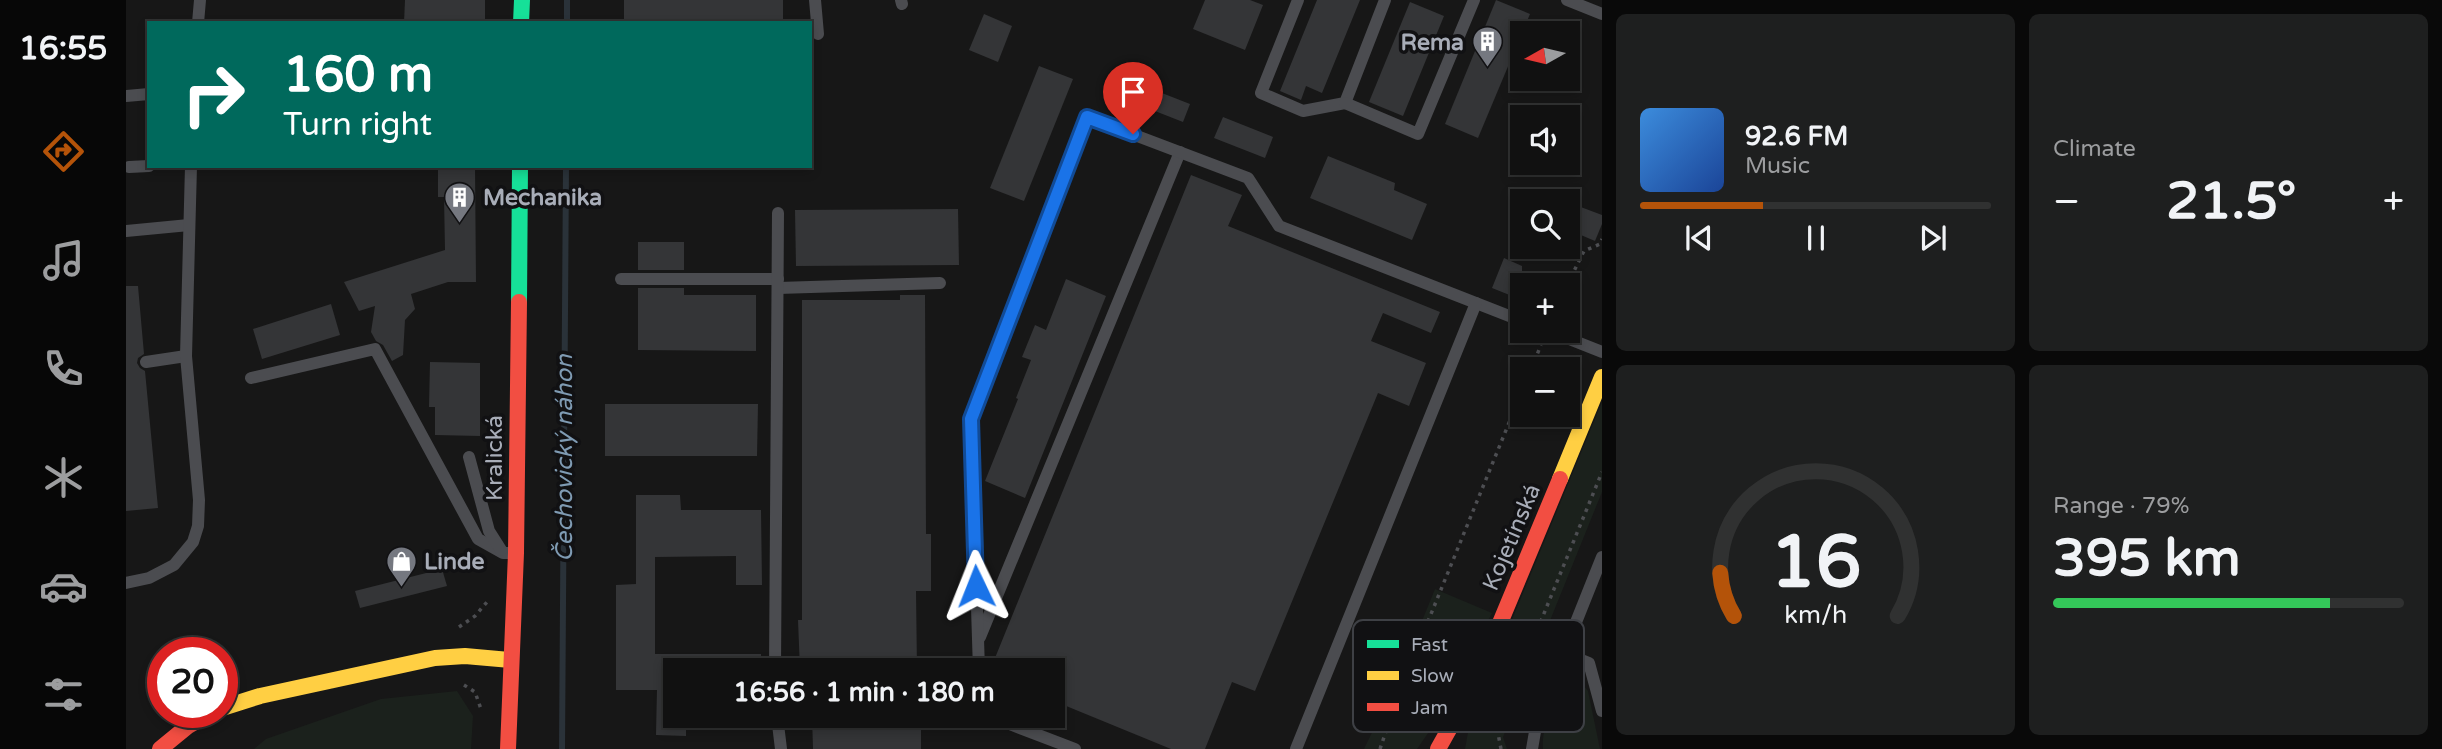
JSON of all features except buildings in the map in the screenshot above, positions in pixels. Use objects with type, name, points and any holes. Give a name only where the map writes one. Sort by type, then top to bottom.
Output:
[{"type":"main road","points":[[521,21],[522,0]]},
{"type":"main road","name":"Kralická","points":[[508,749],[520,168]]},
{"type":"main road","name":"Kojetínská","points":[[1501,620],[1602,377]]},
{"type":"main road","points":[[238,703],[435,658],[465,656],[511,660]]},
{"type":"main road","points":[[160,749],[186,728]]},
{"type":"main road","name":"Kojetínská","points":[[1438,749],[1448,732]]},
{"type":"lane","points":[[198,21],[200,0]]},
{"type":"lane","points":[[815,0],[818,34]]},
{"type":"lane","points":[[1298,0],[1261,93],[1303,111],[1345,103],[1418,134],[1474,0]]},
{"type":"lane","points":[[1345,103],[1385,0]]},
{"type":"lane","points":[[1567,0],[1602,14]]},
{"type":"lane","points":[[126,96],[147,94]]},
{"type":"lane","points":[[979,658],[971,419],[1087,117],[1248,178],[1279,226],[1510,316]]},
{"type":"lane","points":[[978,642],[1180,152]]},
{"type":"lane","points":[[129,167],[147,166]]},
{"type":"lane","points":[[126,583],[149,579],[174,565],[193,542],[198,526],[199,500],[186,356],[191,168]]},
{"type":"lane","points":[[775,658],[778,213]]},
{"type":"lane","points":[[126,231],[189,225]]},
{"type":"lane","points":[[621,279],[778,284],[940,283]]},
{"type":"lane","points":[[1296,749],[1476,303]]},
{"type":"lane","points":[[1572,343],[1602,352]]},
{"type":"lane","points":[[251,378],[374,349],[478,539],[510,553]]},
{"type":"lane","points":[[146,362],[186,356]]},
{"type":"lane","points":[[469,457],[489,531],[510,553]]},
{"type":"lane","points":[[1577,620],[1602,557]]},
{"type":"lane","points":[[1584,661],[1589,663],[1602,711]]},
{"type":"lane","points":[[779,728],[781,749]]},
{"type":"lane","points":[[1021,728],[1075,749]]},
{"type":"path","points":[[1573,273],[1584,251],[1600,244],[1602,239]]},
{"type":"path","points":[[1429,620],[1510,420]]},
{"type":"path","points":[[1541,620],[1602,472]]},
{"type":"path","points":[[456,684],[475,692],[483,716]]},
{"type":"path","points":[[1380,749],[1386,732]]},
{"type":"shaded area","points":[[1602,402],[1602,492],[1550,620],[1512,620]]},
{"type":"shaded area","points":[[1435,589],[1492,613],[1488,620],[1422,620]]},
{"type":"shaded area","points":[[1584,686],[1588,691],[1600,749],[1543,749],[1544,732],[1584,732]]},
{"type":"shaded area","points":[[457,691],[473,716],[471,749],[254,749],[266,739],[381,699]]},
{"type":"shaded area","points":[[1372,732],[1429,732],[1417,749],[1364,749]]},
{"type":"shaded area","points":[[1468,732],[1505,732],[1503,737],[1507,749],[1465,749]]},
{"type":"waterway","name":"Čechovický náhon","points":[[567,0],[567,21]]},
{"type":"waterway","name":"Čechovický náhon","points":[[562,749],[566,168]]},
{"type":"traffic: fast","points":[[521,21],[522,0]]},
{"type":"traffic: fast","points":[[519,302],[520,168]]},
{"type":"traffic: slow","points":[[1560,479],[1602,377]]},
{"type":"traffic: slow","points":[[238,703],[435,658],[465,656],[511,660]]},
{"type":"traffic: jam","points":[[508,749],[516,553],[519,302]]},
{"type":"traffic: jam","points":[[1501,620],[1560,479]]},
{"type":"traffic: jam","points":[[160,749],[186,728]]},
{"type":"traffic: jam","points":[[1438,749],[1448,732]]},
{"type":"place","name":"Rema","points":[[1487,69]]},
{"type":"place","name":"Mechanika","points":[[460,224]]},
{"type":"place","name":"Linde","points":[[401,588]]},
{"type":"route","points":[[976,586],[971,419],[1087,117],[1133,134]]}]
